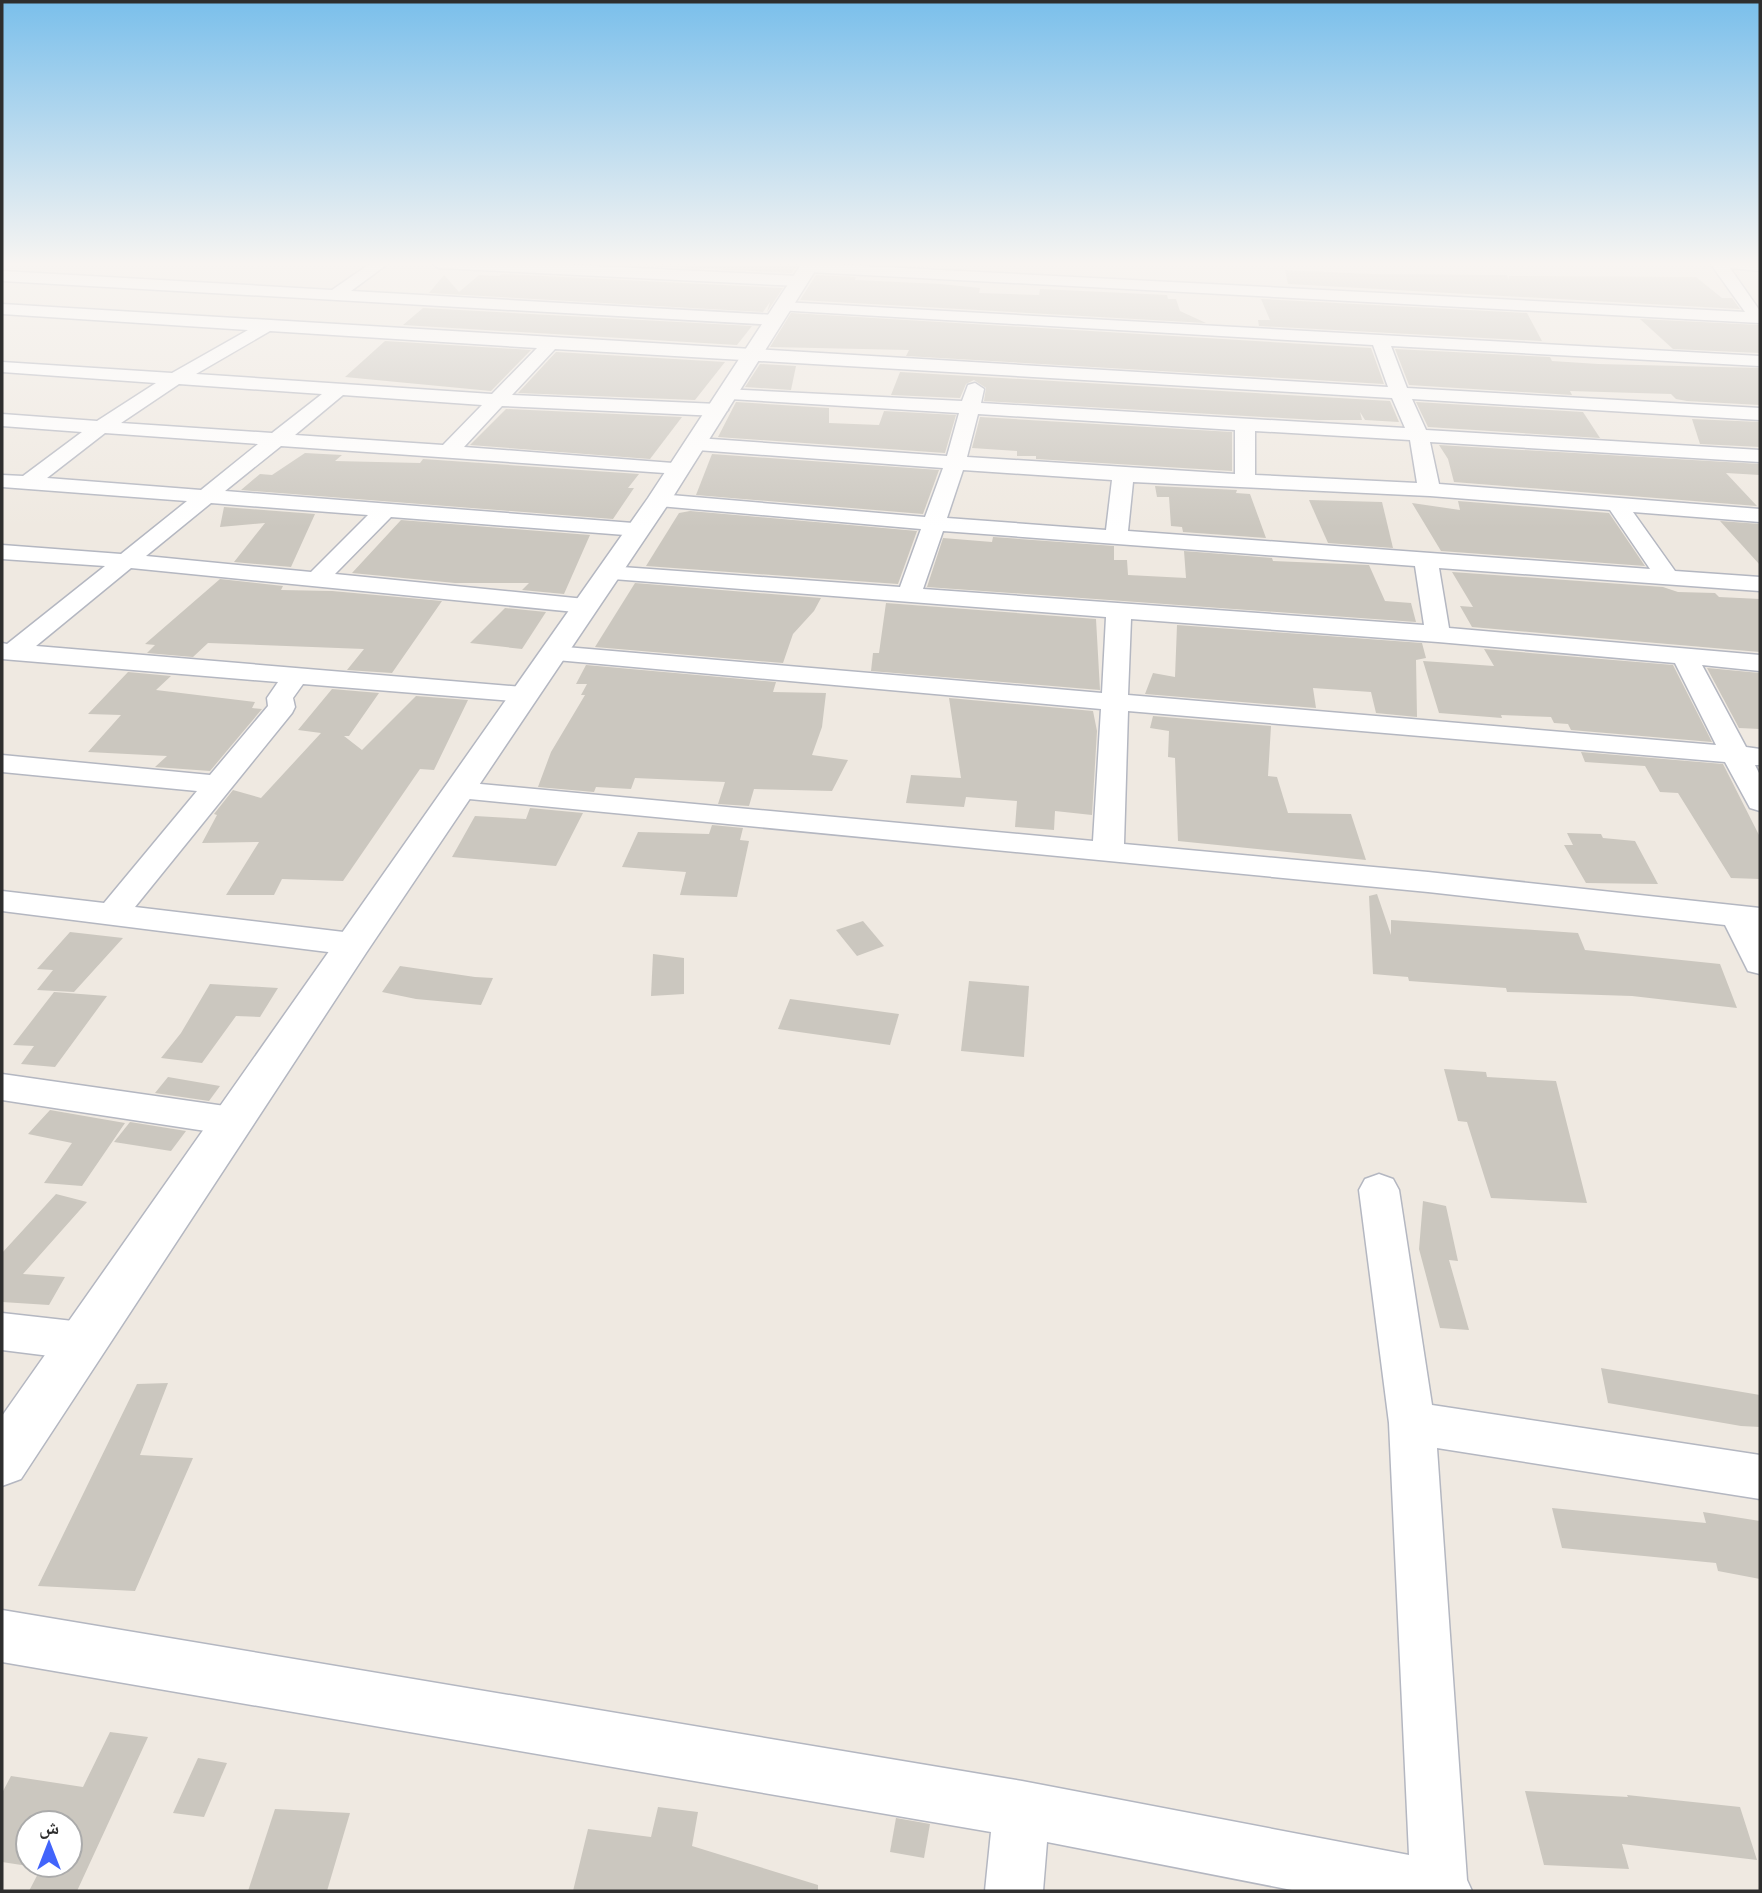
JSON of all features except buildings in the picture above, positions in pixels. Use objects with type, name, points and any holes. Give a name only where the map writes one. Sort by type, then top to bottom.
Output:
[{"type":"street","points":[[26,483],[99,428],[223,351]]},
{"type":"street","points":[[449,451],[544,351]]},
{"type":"street","points":[[686,351],[980,370],[1075,369],[1400,394],[1760,414]]},
{"type":"street","points":[[2,1461],[352,944],[659,500],[756,351]]},
{"type":"street","points":[[1384,351],[1419,437],[1430,491]]},
{"type":"street","points":[[1586,351],[1760,361]]},
{"type":"street","points":[[1661,351],[1663,356]]},
{"type":"street","points":[[1701,358],[1735,413]]},
{"type":"street","points":[[2,367],[498,400],[970,408],[1760,456]]},
{"type":"street","points":[[12,387],[44,370]]},
{"type":"street","points":[[910,593],[954,463],[980,370]]},
{"type":"street","points":[[8,651],[127,561],[338,390]]},
{"type":"street","points":[[2,420],[449,451],[954,463],[1430,491],[1760,515]]},
{"type":"street","points":[[1245,426],[1245,481]]},
{"type":"street","points":[[1116,538],[1123,475]]},
{"type":"street","points":[[2,481],[638,529]]},
{"type":"street","points":[[659,500],[1116,538],[1760,584]]},
{"type":"street","points":[[1617,505],[1667,576]]},
{"type":"street","points":[[316,580],[385,510]]},
{"type":"street","points":[[2,552],[127,561],[585,606]]},
{"type":"street","points":[[1426,559],[1438,634]]},
{"type":"street","points":[[608,573],[910,593],[1438,634],[1760,663]]},
{"type":"street","points":[[1108,853],[1119,611]]},
{"type":"street","points":[[8,651],[525,694]]},
{"type":"street","points":[[554,654],[1749,756]]},
{"type":"street","points":[[1685,658],[1749,756],[1760,802]]},
{"type":"street","points":[[113,913],[282,707],[280,698],[297,674]]},
{"type":"street","points":[[2,763],[219,785]]},
{"type":"street","points":[[459,791],[1429,882],[1749,916],[1760,963]]},
{"type":"street","points":[[2,901],[352,944]]},
{"type":"street","points":[[2,1087],[232,1121]]},
{"type":"street","points":[[2,1636],[1022,1809],[1441,1891],[1412,1423],[1379,1190]]},
{"type":"street","points":[[2,1331],[82,1341]]},
{"type":"street","points":[[1412,1423],[1760,1477]]},
{"type":"street","points":[[1014,1891],[1022,1809]]}]
